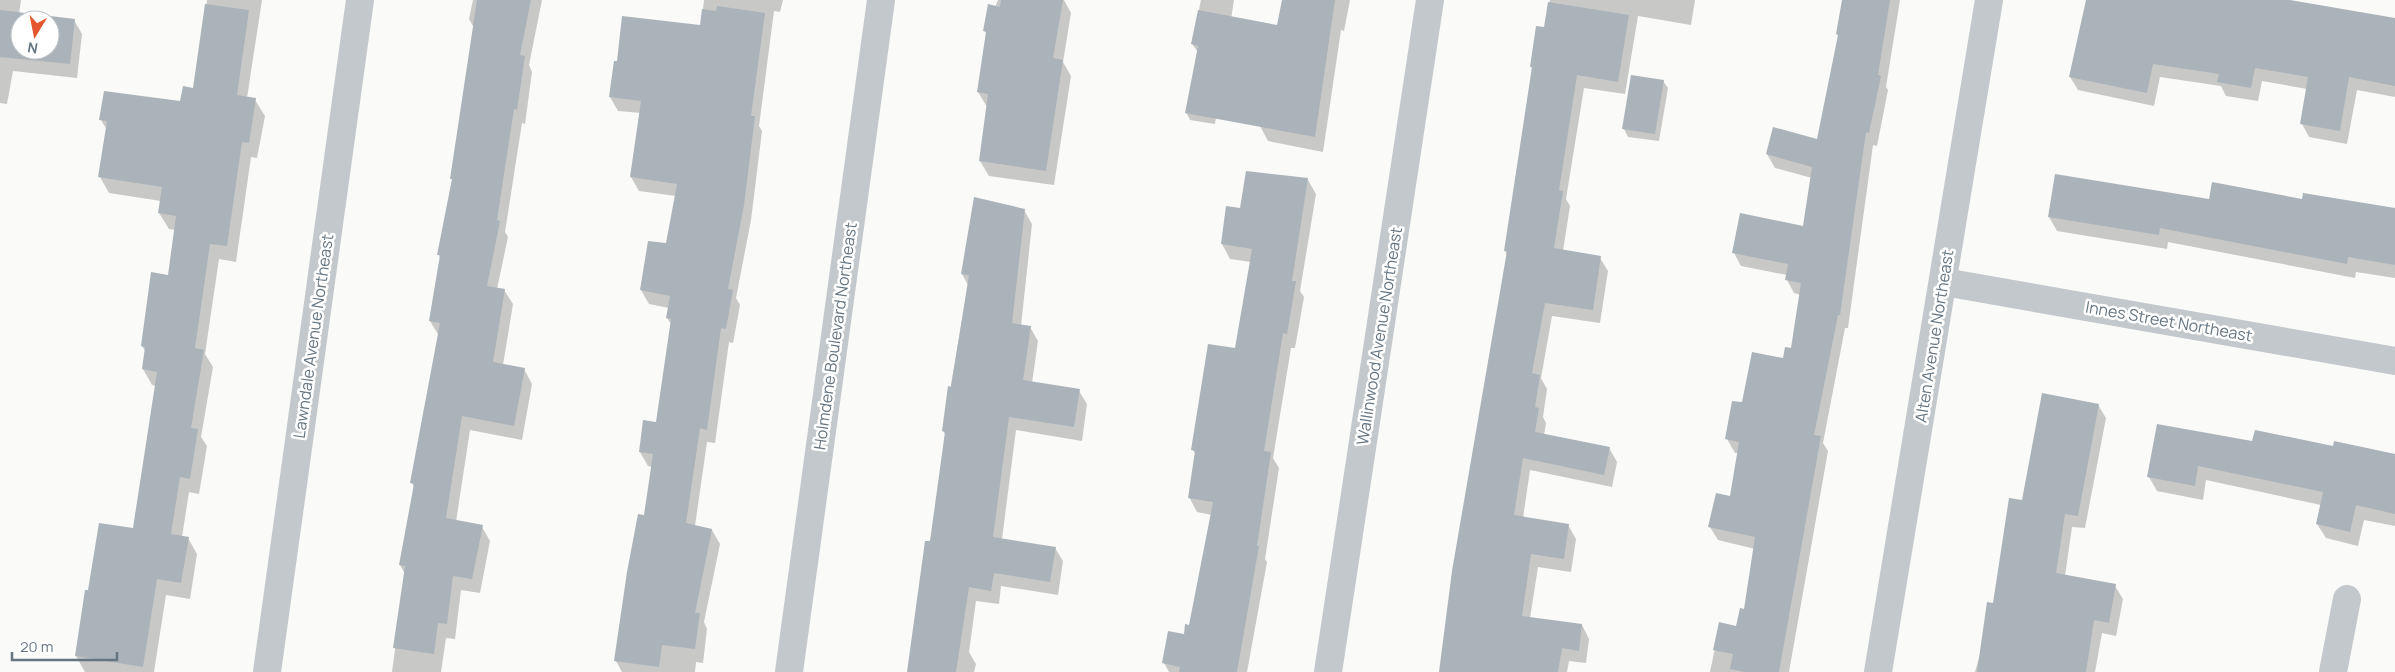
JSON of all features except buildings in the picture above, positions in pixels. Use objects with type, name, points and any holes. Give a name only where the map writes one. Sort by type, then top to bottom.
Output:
[{"type":"street","name":"Lawndale Avenue Northeast","points":[[267,672],[360,0]]},
{"type":"street","name":"Holmdene Boulevard Northeast","points":[[789,672],[882,0]]},
{"type":"street","name":"Wallinwood Avenue Northeast","points":[[1328,672],[1430,0]]},
{"type":"street","name":"Alten Avenue Northeast","points":[[1878,672],[1944,282],[1989,0]]},
{"type":"street","name":"Innes Street Northeast","points":[[1944,282],[2395,361]]},
{"type":"street","points":[[2333,672],[2347,599]]}]
